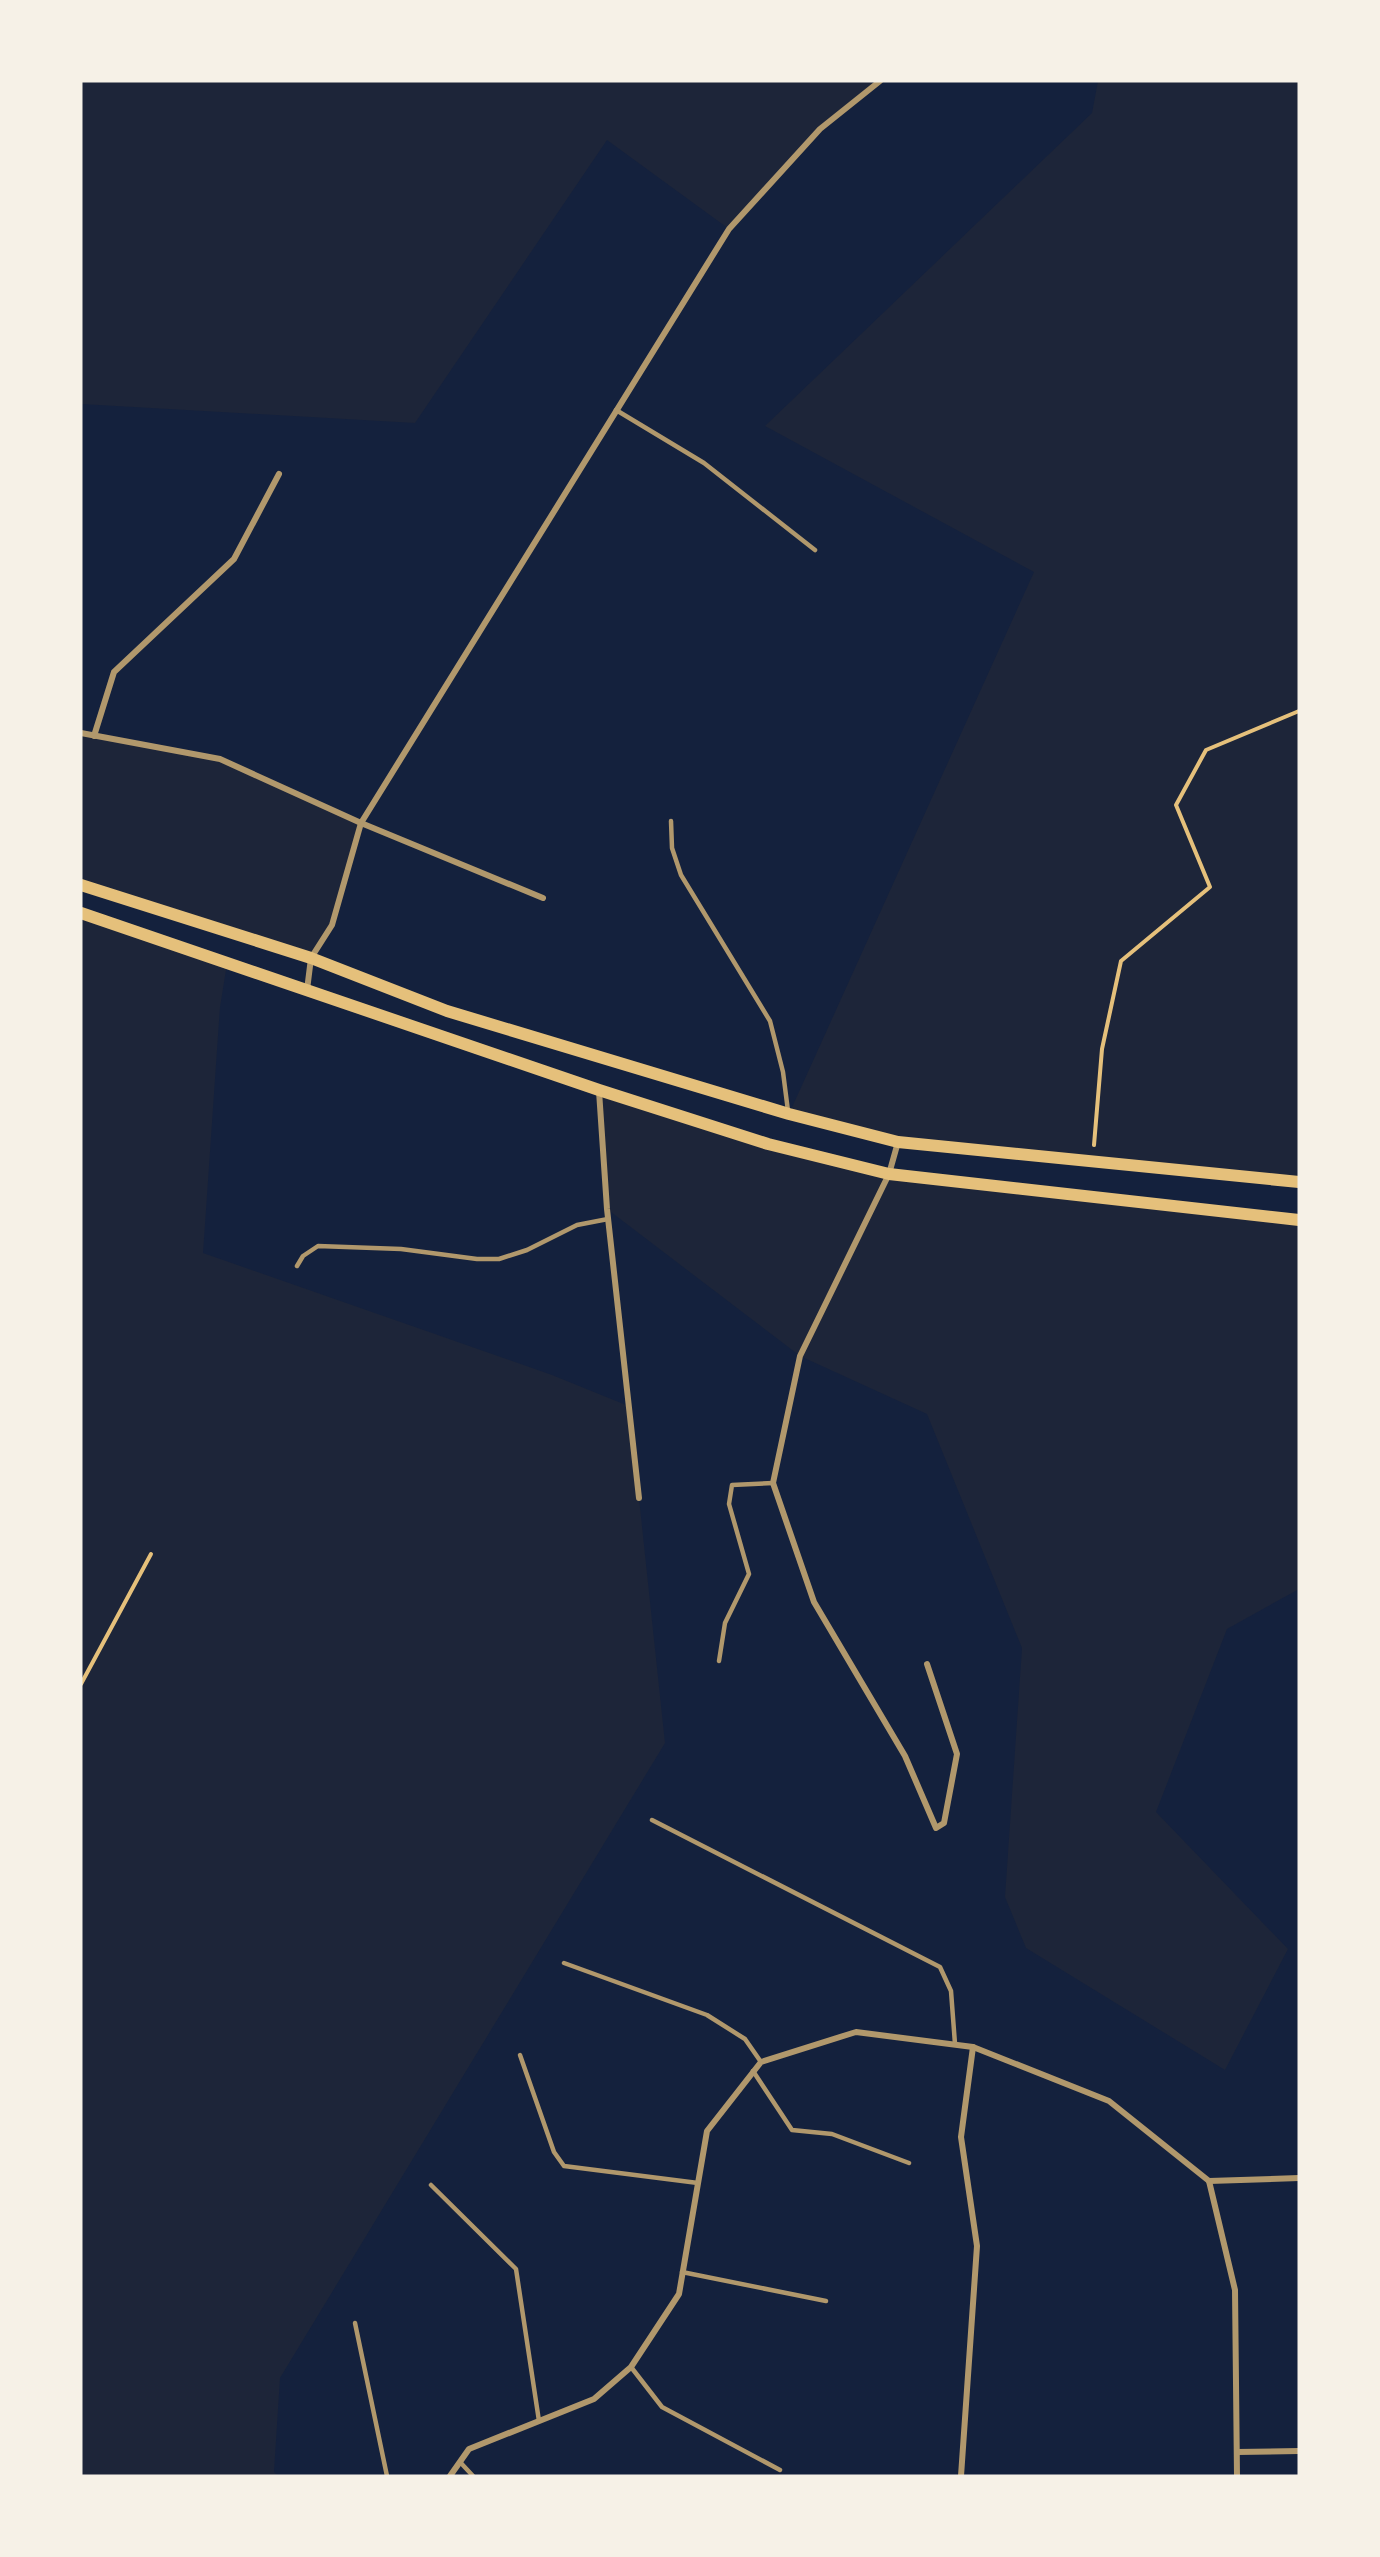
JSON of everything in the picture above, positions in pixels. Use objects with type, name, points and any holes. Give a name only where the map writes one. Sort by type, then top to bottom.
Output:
[{"type":"main road","points":[[81,885],[311,958],[447,1011],[789,1114],[898,1142],[1299,1182]]},
{"type":"main road","points":[[81,913],[599,1090],[768,1144],[889,1174],[1299,1220]]},
{"type":"street","points":[[307,991],[311,958],[332,925],[361,823],[729,229],[820,129],[880,81]]},
{"type":"street","points":[[94,736],[114,672],[234,559],[279,474]]},
{"type":"street","points":[[81,734],[220,759],[361,823],[543,898]]},
{"type":"street","points":[[599,1090],[608,1219],[639,1498]]},
{"type":"street","points":[[898,1142],[889,1174],[800,1356],[773,1483],[814,1602],[905,1756],[936,1828],[944,1823],[957,1754],[927,1664]]},
{"type":"street","points":[[450,2476],[469,2449],[594,2399],[631,2367],[679,2294],[707,2131],[761,2062],[856,2032],[973,2047],[1109,2101],[1209,2181],[1235,2290],[1237,2476]]},
{"type":"street","points":[[961,2476],[977,2246],[961,2137],[973,2047]]},
{"type":"street","points":[[1209,2181],[1299,2178]]},
{"type":"street","points":[[1237,2452],[1299,2451]]},
{"type":"lane","points":[[616,410],[704,463],[815,550]]},
{"type":"lane","points":[[671,822],[672,848],[681,875],[770,1021],[783,1072],[789,1114]]},
{"type":"lane","points":[[297,1266],[303,1256],[318,1246],[401,1249],[477,1259],[499,1259],[527,1250],[576,1225],[608,1219]]},
{"type":"lane","points":[[719,1661],[725,1623],[749,1574],[729,1504],[732,1485],[773,1483]]},
{"type":"lane","points":[[652,1820],[940,1967],[951,1991],[955,2044]]},
{"type":"lane","points":[[564,1963],[707,2015],[745,2040],[761,2062]]},
{"type":"lane","points":[[520,2055],[554,2152],[564,2166],[698,2183]]},
{"type":"lane","points":[[753,2071],[792,2130],[832,2134],[909,2163]]},
{"type":"lane","points":[[431,2185],[516,2269],[539,2421]]},
{"type":"lane","points":[[682,2272],[826,2301]]},
{"type":"lane","points":[[355,2323],[387,2476]]},
{"type":"lane","points":[[631,2367],[662,2407],[780,2470]]},
{"type":"lane","points":[[460,2462],[473,2476]]},
{"type":"path","points":[[1093,1161],[1102,1049],[1121,961],[1210,887],[1176,805],[1206,750],[1299,711]]},
{"type":"path","points":[[81,1684],[151,1554]]},
{"type":"shaded area","points":[[81,81],[880,81],[820,129],[729,229],[607,140],[415,423],[81,404]]},
{"type":"shaded area","points":[[1098,81],[1299,81],[1299,1182],[898,1142],[789,1114],[1034,572],[765,426],[1092,113]]},
{"type":"shaded area","points":[[81,733],[220,759],[361,823],[332,925],[311,958],[81,885]]},
{"type":"shaded area","points":[[81,913],[227,964],[220,1007],[203,1253],[552,1375],[626,1405],[639,1498],[665,1743],[280,2378],[274,2472],[278,2476],[81,2476]]},
{"type":"shaded area","points":[[599,1090],[889,1174],[1299,1220],[1299,1589],[1227,1629],[1156,1812],[1288,1949],[1225,2070],[1026,1948],[1005,1897],[1022,1648],[927,1414],[800,1356],[607,1209]]}]
